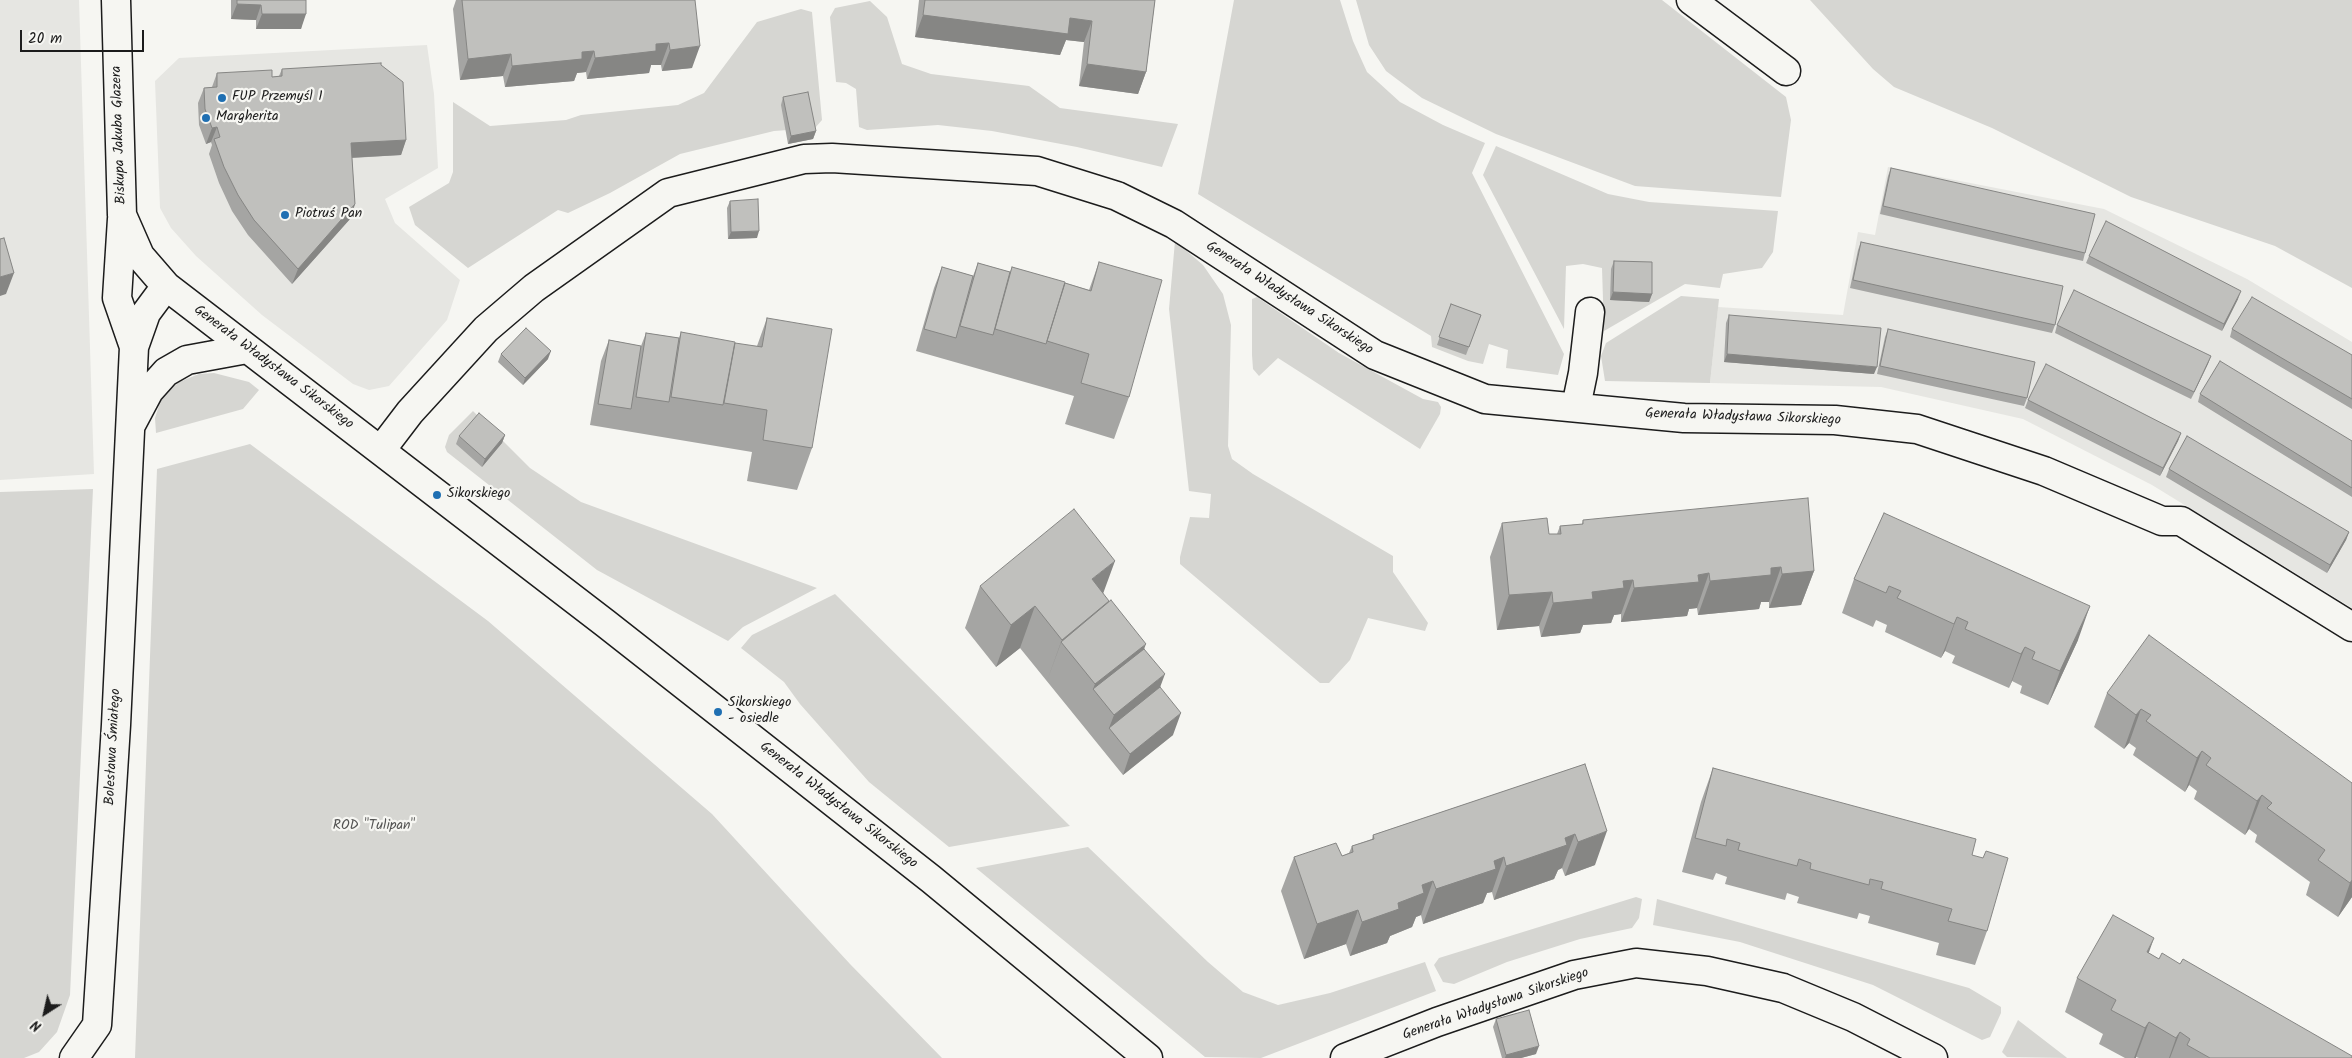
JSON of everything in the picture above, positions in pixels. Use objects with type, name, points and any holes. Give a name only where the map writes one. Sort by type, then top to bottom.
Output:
[{"type":"street","name":"Biskupa Jakuba Glazera","points":[[116,0],[122,215],[140,256],[166,286]]},
{"type":"street","points":[[1691,0],[1786,71]]},
{"type":"street","name":"Generała Władysława Sikorskiego","points":[[381,450],[410,412],[486,329],[534,288],[668,192],[804,159],[1037,171],[1117,196],[1174,224],[1375,355],[1485,399],[1684,418],[1835,420],[1917,429],[2044,471],[2162,521],[2180,521],[2352,628]]},
{"type":"street","name":"Bolesława Śmiałego","points":[[122,215],[117,298],[134,346]]},
{"type":"street","name":"Bolesława Śmiałego","points":[[97,1058],[97,1025],[115,734],[128,429],[134,346],[146,313],[166,286]]},
{"type":"street","name":"Generała Władysława Sikorskiego","points":[[166,286],[381,450],[931,878],[1148,1058]]},
{"type":"street","points":[[1576,407],[1583,373],[1590,312]]},
{"type":"street","name":"Bolesława Śmiałego","points":[[128,429],[149,391],[166,372],[187,360],[247,349]]},
{"type":"street","name":"Generała Władysława Sikorskiego","points":[[1345,1058],[1437,1022],[1574,976],[1636,963],[1707,971],[1783,988],[1853,1018],[1933,1058]]},
{"type":"street","points":[[74,1058],[97,1025]]},
{"type":"shaded area","points":[[0,0],[79,0],[94,474],[0,480]]},
{"type":"shaded area","points":[[427,45],[434,94],[438,168],[385,199],[395,223],[460,280],[447,320],[389,386],[369,390],[353,384],[262,315],[196,256],[171,228],[160,208],[155,81],[179,58]]},
{"type":"shaded area","points":[[1888,167],[2104,209],[2247,279],[2352,342],[2352,608],[2152,485],[2023,419],[1881,387],[1710,383],[1718,307],[1843,315],[1858,232],[1875,235]]},
{"type":"green space","points":[[1234,0],[1340,0],[1353,41],[1367,72],[1400,102],[1443,125],[1485,143],[1472,173],[1564,354],[1558,375],[1506,368],[1508,350],[1489,344],[1483,364],[1468,361],[1432,347],[1431,336],[1198,194]]},
{"type":"green space","points":[[1356,0],[1662,0],[1786,97],[1791,120],[1781,197],[1635,186],[1496,134],[1422,98],[1386,71],[1369,45]]},
{"type":"green space","points":[[1810,0],[2352,0],[2352,288],[2275,246],[2131,197],[1992,128],[1894,87],[1873,69]]},
{"type":"green space","points":[[870,1],[887,17],[902,64],[931,74],[1029,86],[1060,108],[1178,124],[1162,167],[1077,147],[992,131],[938,125],[867,130],[859,127],[856,89],[846,83],[836,82],[830,17],[835,8]]},
{"type":"green space","points":[[801,9],[812,12],[822,120],[815,128],[774,131],[680,154],[610,193],[568,213],[558,210],[468,268],[415,225],[409,207],[449,183],[453,172],[453,102],[490,126],[566,120],[581,115],[678,105],[704,93],[757,22]]},
{"type":"green space","points":[[1496,146],[1608,194],[1649,202],[1778,211],[1773,252],[1762,268],[1723,274],[1720,288],[1685,284],[1604,331],[1602,268],[1583,264],[1566,266],[1564,329],[1483,175]]},
{"type":"green space","points":[[1175,241],[1203,265],[1223,294],[1231,325],[1228,446],[1232,459],[1253,474],[1393,556],[1393,572],[1428,623],[1425,631],[1368,618],[1350,660],[1329,683],[1320,683],[1180,564],[1190,517],[1209,518],[1211,494],[1189,491],[1169,309]]},
{"type":"green space","points":[[1681,296],[1719,299],[1710,383],[1605,381],[1601,356],[1606,343]]},
{"type":"green space","points":[[1257,297],[1339,353],[1423,399],[1438,402],[1441,407],[1440,414],[1420,449],[1278,358],[1259,376],[1253,369],[1252,355],[1252,299]]},
{"type":"green space","points":[[214,373],[249,382],[259,390],[243,409],[156,433],[155,418],[162,396],[179,382],[199,374]]},
{"type":"green space","points":[[473,411],[530,468],[581,502],[817,588],[743,627],[728,641],[597,570],[447,452],[445,447],[449,435]]},
{"type":"green space","name":"ROD \"Tulipan\"","points":[[250,444],[488,621],[712,814],[850,964],[942,1058],[135,1058],[157,469]]},
{"type":"green space","points":[[93,489],[70,995],[57,1032],[39,1052],[24,1058],[0,1058],[0,492]]},
{"type":"green space","points":[[835,594],[1070,826],[949,847],[869,782],[800,704],[784,682],[741,648],[752,635]]},
{"type":"green space","points":[[1088,847],[1208,962],[1243,992],[1278,1005],[1330,993],[1425,962],[1436,991],[1261,1058],[1205,1057],[976,868]]},
{"type":"green space","points":[[1636,897],[1642,899],[1639,918],[1632,928],[1580,939],[1507,962],[1454,984],[1443,982],[1434,965],[1439,958]]},
{"type":"green space","points":[[1657,899],[1969,988],[2001,1007],[2001,1013],[1990,1037],[1982,1040],[1873,985],[1740,942],[1653,925]]},
{"type":"green space","points":[[2018,1020],[2067,1058],[2007,1057],[2002,1052]]},
{"type":"building","points":[[237,0],[306,0],[306,14],[262,14],[261,5],[237,4]]},
{"type":"building","points":[[462,0],[695,0],[700,46],[670,50],[669,43],[656,44],[656,51],[595,58],[594,51],[582,52],[582,59],[512,66],[511,54],[468,59]]},
{"type":"building","points":[[925,0],[1155,0],[1146,72],[1087,64],[1092,21],[1070,18],[1068,34],[923,15]]},
{"type":"building","points":[[381,63],[381,65],[403,82],[406,140],[351,143],[355,204],[298,269],[254,220],[238,195],[224,167],[214,139],[220,137],[217,127],[212,128],[205,109],[204,88],[217,87],[217,73],[272,70],[272,77],[282,76],[282,69]]},
{"type":"building","points":[[808,92],[816,131],[791,136],[783,97]]},
{"type":"building","points":[[1891,168],[2095,214],[2085,253],[1883,206]]},
{"type":"building","points":[[758,199],[759,231],[731,232],[730,201]]},
{"type":"building","points":[[2106,221],[2241,291],[2224,324],[2089,256]]},
{"type":"building","points":[[4,238],[14,273],[0,277],[0,239]]},
{"type":"building","points":[[1861,242],[2063,286],[2055,325],[1853,280]]},
{"type":"building","points":[[1614,261],[1652,262],[1652,294],[1613,292]]},
{"type":"building","points":[[1099,262],[1162,280],[1129,397],[1081,383],[1089,354],[1047,341],[1065,283],[1091,291]]},
{"type":"building","points":[[978,263],[1010,272],[993,335],[960,326]]},
{"type":"building","points":[[942,267],[973,276],[956,338],[924,329]]},
{"type":"building","points":[[1012,267],[1065,282],[1046,344],[995,329]]},
{"type":"building","points":[[2074,290],[2211,356],[2194,392],[2057,325]]},
{"type":"building","points":[[2252,297],[2352,355],[2352,399],[2232,329]]},
{"type":"building","points":[[1451,304],[1481,315],[1469,347],[1439,337]]},
{"type":"building","points":[[1729,315],[1881,328],[1877,367],[1727,354]]},
{"type":"building","points":[[767,318],[832,329],[812,448],[763,440],[767,410],[724,403],[735,343],[762,347]]},
{"type":"building","points":[[526,328],[551,351],[525,378],[501,354]]},
{"type":"building","points":[[1888,329],[2035,362],[2027,398],[1880,366]]},
{"type":"building","points":[[681,332],[735,342],[723,405],[671,397]]},
{"type":"building","points":[[646,333],[679,338],[669,402],[636,397]]},
{"type":"building","points":[[609,340],[641,346],[631,409],[598,404]]},
{"type":"building","points":[[2220,361],[2352,441],[2352,488],[2200,394]]},
{"type":"building","points":[[2046,364],[2181,433],[2163,468],[2028,400]]},
{"type":"building","points":[[479,413],[505,435],[485,459],[459,436]]},
{"type":"building","points":[[2187,436],[2349,532],[2330,565],[2169,469]]},
{"type":"building","points":[[1808,498],[1814,571],[1782,574],[1781,567],[1771,568],[1771,575],[1710,581],[1709,573],[1698,575],[1699,582],[1634,588],[1633,580],[1623,581],[1624,588],[1592,592],[1593,599],[1553,603],[1552,592],[1509,595],[1502,523],[1547,518],[1549,534],[1561,534],[1560,526],[1583,524],[1583,520]]},
{"type":"building","points":[[1074,509],[1115,561],[1092,579],[1109,601],[1062,640],[1035,606],[1011,625],[980,586]]},
{"type":"building","points":[[1884,513],[2090,606],[2060,671],[2032,659],[2035,652],[2025,647],[2021,654],[1965,629],[1968,622],[1957,617],[1954,624],[1897,598],[1901,591],[1889,586],[1886,593],[1854,579]]},
{"type":"building","points":[[1111,600],[1146,644],[1095,684],[1061,642]]},
{"type":"building","points":[[2149,635],[2352,783],[2352,880],[2350,883],[2318,860],[2325,850],[2267,808],[2272,803],[2262,795],[2257,801],[2206,765],[2211,758],[2202,751],[2197,758],[2146,721],[2151,715],[2141,709],[2136,715],[2107,693]]},
{"type":"building","points":[[1144,649],[1165,674],[1114,715],[1093,689]]},
{"type":"building","points":[[1160,687],[1181,713],[1130,754],[1109,728]]},
{"type":"building","points":[[1585,764],[1607,831],[1578,842],[1575,834],[1565,838],[1567,845],[1506,866],[1504,857],[1494,861],[1496,869],[1436,889],[1433,881],[1422,885],[1424,893],[1398,903],[1399,909],[1362,922],[1358,910],[1317,924],[1294,857],[1336,843],[1342,856],[1353,852],[1352,846],[1374,839],[1373,835]]},
{"type":"building","points":[[1713,768],[1976,839],[1972,855],[1983,858],[1986,851],[2008,858],[1987,931],[1948,921],[1952,909],[1881,889],[1883,882],[1870,879],[1869,885],[1810,869],[1811,863],[1799,859],[1797,866],[1738,850],[1740,843],[1727,839],[1726,846],[1695,838]]},
{"type":"building","points":[[2113,915],[2154,938],[2147,952],[2159,959],[2162,953],[2180,964],[2183,959],[2352,1056],[2352,1058],[2210,1058],[2187,1045],[2190,1039],[2180,1032],[2176,1038],[2149,1022],[2145,1028],[2111,1010],[2116,1000],[2077,978]]},
{"type":"building","points":[[1529,1010],[1539,1046],[1506,1055],[1496,1019]]},
{"type":"place","name":"FUP Przemyśl 1","points":[[222,98]]},
{"type":"place","name":"Margherita","points":[[206,118]]},
{"type":"place","name":"Piotruś Pan","points":[[285,215]]},
{"type":"place","name":"Sikorskiego","points":[[437,495]]},
{"type":"place","name":"Sikorskiego - osiedle","points":[[718,712]]}]
